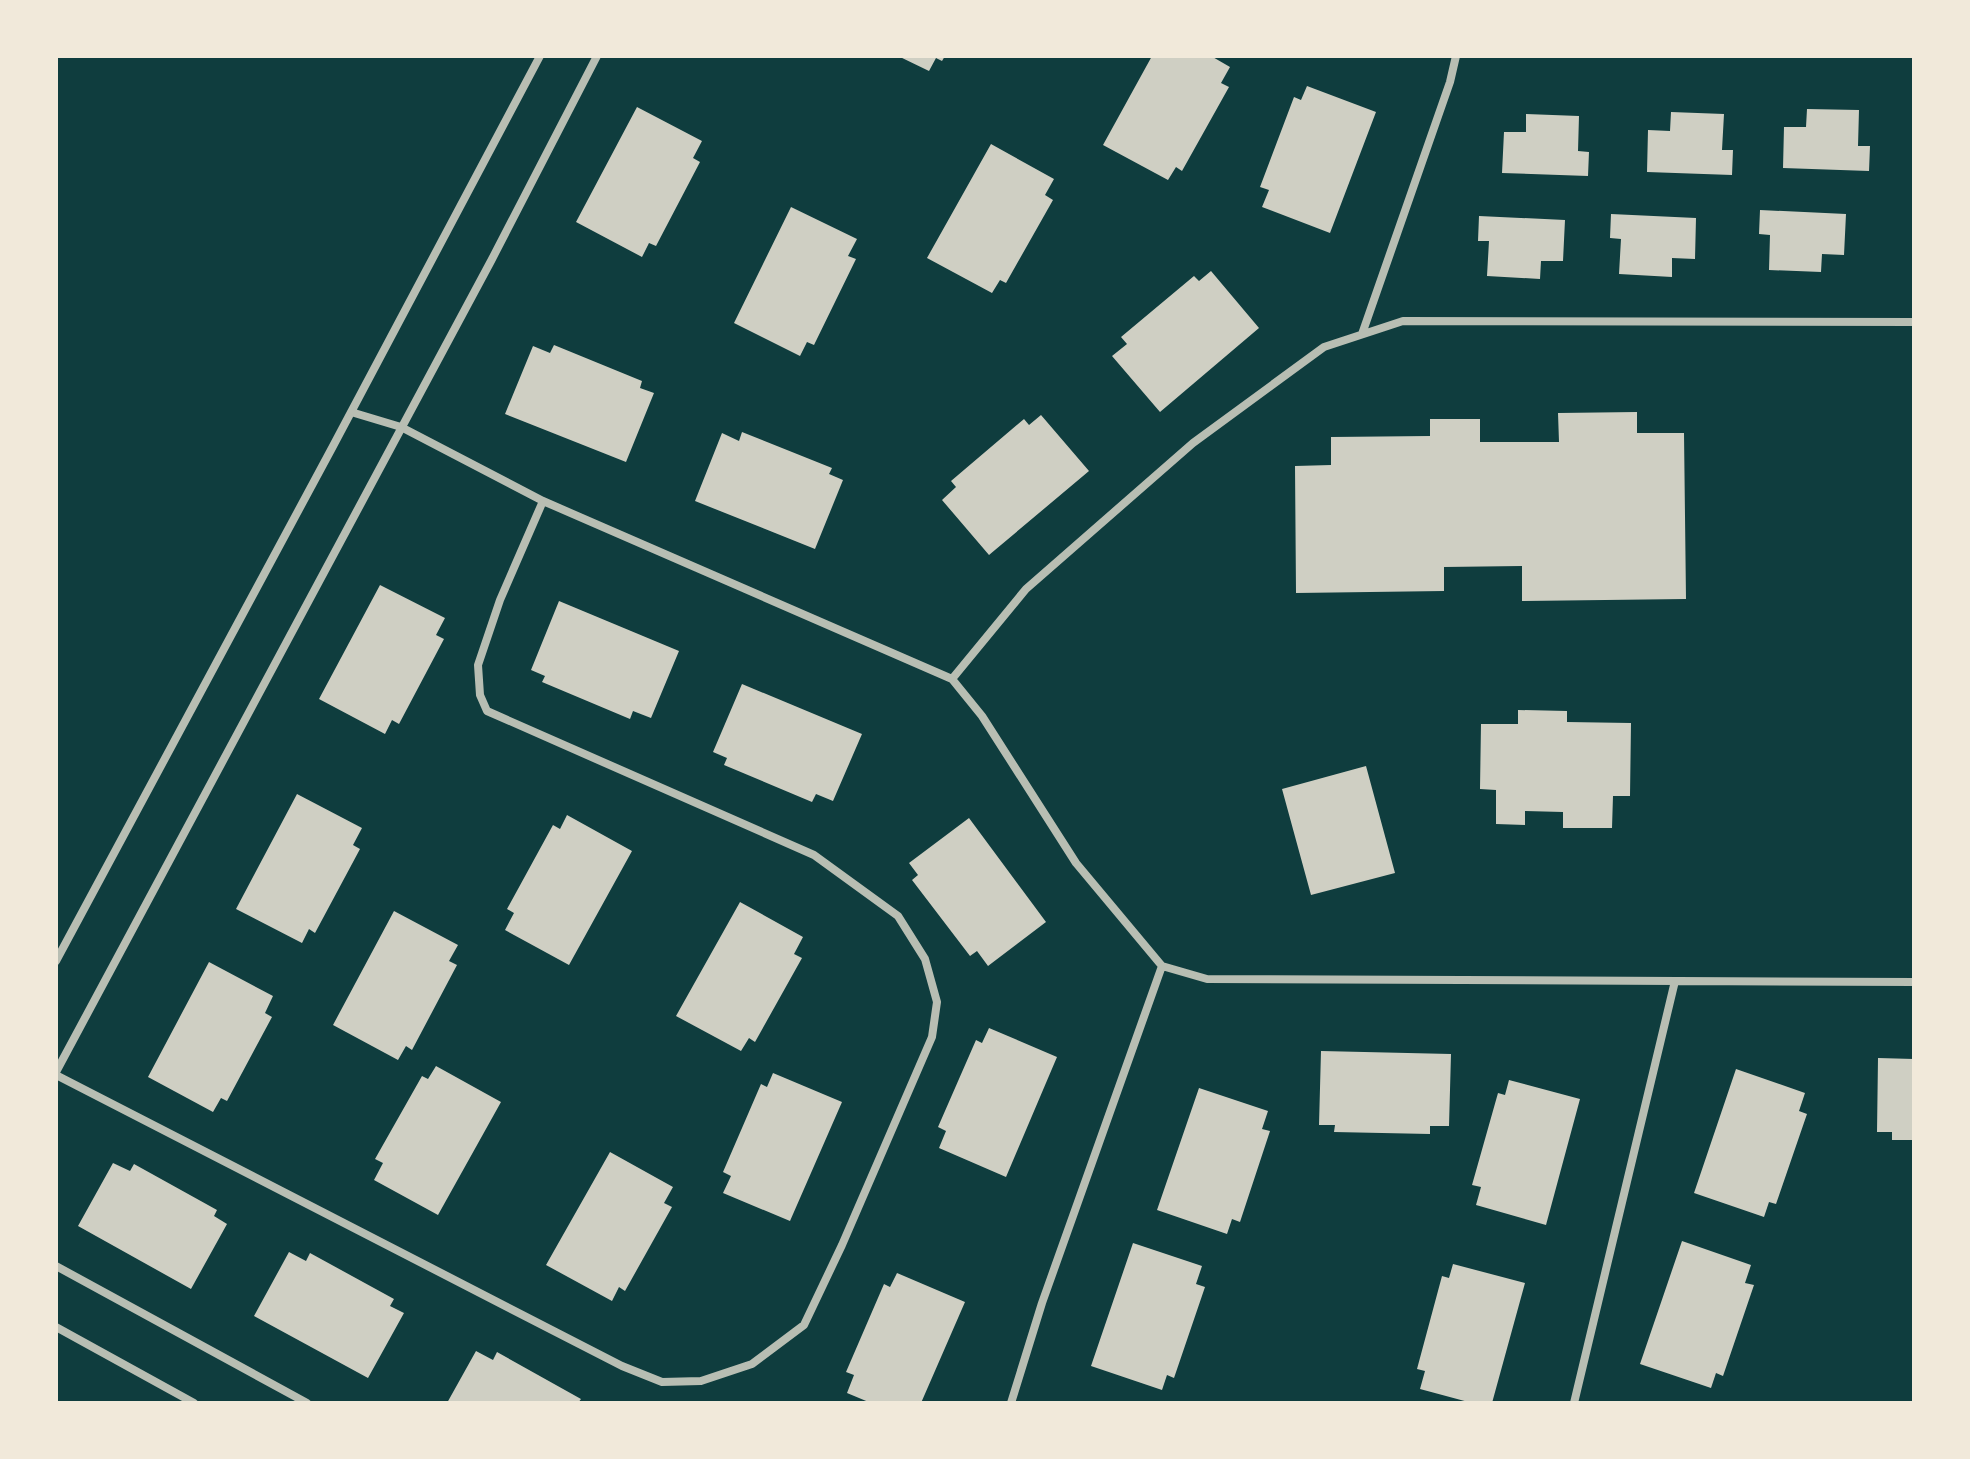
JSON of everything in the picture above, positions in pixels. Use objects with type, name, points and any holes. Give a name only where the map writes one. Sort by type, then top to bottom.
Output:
[{"type":"street","points":[[56,961],[540,56]]},
{"type":"street","points":[[543,501],[500,600],[478,665],[480,695],[487,711],[814,855],[898,916],[925,959],[937,1002],[932,1037],[804,1325],[752,1364],[701,1381],[662,1382],[622,1366],[56,1073],[491,261],[597,56]]},
{"type":"street","points":[[1362,334],[1450,82],[1456,56]]},
{"type":"street","points":[[952,679],[1026,589],[1193,443],[1324,347],[1403,321],[1914,322]]},
{"type":"street","points":[[351,412],[401,427],[543,501],[952,679],[982,716],[1076,863],[1162,966],[1207,979],[1914,982]]},
{"type":"street","points":[[1011,1403],[1042,1303],[1162,966]]},
{"type":"street","points":[[1574,1403],[1675,981]]},
{"type":"street","points":[[56,1266],[307,1403]]},
{"type":"street","points":[[56,1327],[194,1403]]},
{"type":"building","points":[[898,56],[945,56],[942,61],[936,58],[929,71]]},
{"type":"building","points":[[1152,56],[1211,56],[1230,67],[1221,83],[1229,87],[1182,171],[1176,167],[1168,180],[1103,145]]},
{"type":"building","points":[[1307,86],[1376,112],[1330,233],[1262,207],[1269,190],[1260,187],[1294,97],[1301,100]]},
{"type":"building","points":[[637,107],[702,141],[693,158],[700,162],[656,246],[649,243],[642,257],[576,222]]},
{"type":"building","points":[[1807,109],[1859,110],[1858,146],[1870,146],[1869,171],[1783,168],[1784,127],[1806,127]]},
{"type":"building","points":[[1671,112],[1724,114],[1722,150],[1733,150],[1732,175],[1647,172],[1648,130],[1670,131]]},
{"type":"building","points":[[1526,114],[1579,116],[1578,151],[1589,152],[1588,176],[1502,173],[1504,132],[1526,132]]},
{"type":"building","points":[[991,144],[1054,179],[1045,195],[1053,200],[1006,283],[1000,280],[992,293],[927,258]]},
{"type":"building","points":[[791,207],[857,239],[848,256],[856,259],[814,345],[807,342],[800,356],[734,323]]},
{"type":"building","points":[[1760,210],[1846,214],[1844,255],[1822,254],[1821,272],[1769,270],[1770,235],[1759,234]]},
{"type":"building","points":[[1611,214],[1696,218],[1695,259],[1672,258],[1672,277],[1619,274],[1621,239],[1610,238]]},
{"type":"building","points":[[1479,216],[1565,220],[1563,261],[1541,261],[1540,279],[1487,276],[1489,241],[1478,241]]},
{"type":"building","points":[[1211,271],[1259,328],[1160,412],[1112,356],[1127,344],[1121,337],[1194,276],[1199,281]]},
{"type":"building","points":[[554,345],[642,381],[640,388],[654,393],[626,462],[505,414],[533,346],[550,353]]},
{"type":"building","points":[[1637,412],[1637,433],[1684,433],[1686,599],[1522,601],[1522,566],[1444,567],[1444,591],[1296,593],[1295,466],[1331,465],[1331,437],[1430,436],[1430,419],[1480,419],[1480,442],[1559,442],[1558,413]]},
{"type":"building","points":[[1041,415],[1089,471],[989,555],[942,500],[956,487],[951,481],[1024,419],[1029,425]]},
{"type":"building","points":[[742,432],[832,468],[829,474],[843,480],[815,549],[695,501],[722,433],[739,441]]},
{"type":"building","points":[[380,585],[445,618],[436,635],[444,639],[399,724],[392,720],[385,734],[319,699]]},
{"type":"building","points":[[559,601],[679,651],[651,718],[633,711],[630,719],[542,682],[545,676],[531,670]]},
{"type":"building","points":[[742,684],[862,734],[833,801],[816,794],[812,802],[724,765],[727,758],[713,752]]},
{"type":"building","points":[[1518,710],[1567,711],[1567,722],[1631,723],[1630,796],[1613,796],[1612,828],[1563,828],[1563,812],[1525,811],[1525,825],[1496,824],[1496,790],[1480,789],[1481,724],[1518,724]]},
{"type":"building","points":[[1366,766],[1395,873],[1311,895],[1282,789]]},
{"type":"building","points":[[297,794],[362,828],[353,845],[360,849],[315,933],[309,929],[302,943],[236,909]]},
{"type":"building","points":[[567,815],[632,851],[569,965],[505,930],[514,913],[507,909],[553,825],[560,829]]},
{"type":"building","points":[[969,818],[1046,922],[988,966],[977,951],[970,956],[912,880],[918,875],[909,863]]},
{"type":"building","points":[[740,902],[803,937],[794,954],[802,958],[755,1042],[749,1038],[741,1051],[676,1016]]},
{"type":"building","points":[[394,911],[458,945],[449,961],[457,965],[412,1050],[406,1046],[398,1060],[333,1025]]},
{"type":"building","points":[[209,962],[273,996],[265,1013],[272,1017],[227,1101],[221,1098],[213,1112],[148,1077]]},
{"type":"building","points":[[989,1028],[1057,1057],[1006,1177],[939,1148],[946,1131],[938,1127],[976,1040],[982,1043]]},
{"type":"building","points":[[1321,1051],[1451,1054],[1449,1126],[1430,1126],[1430,1134],[1334,1132],[1335,1125],[1319,1125]]},
{"type":"building","points":[[1878,1058],[1914,1059],[1914,1140],[1892,1140],[1892,1132],[1877,1132]]},
{"type":"building","points":[[436,1066],[501,1102],[438,1215],[374,1180],[383,1163],[375,1159],[422,1076],[428,1079]]},
{"type":"building","points":[[1736,1069],[1805,1093],[1799,1111],[1807,1114],[1776,1204],[1769,1202],[1764,1217],[1694,1193]]},
{"type":"building","points":[[773,1073],[842,1102],[790,1221],[723,1193],[731,1176],[723,1172],[761,1084],[767,1087]]},
{"type":"building","points":[[1509,1080],[1580,1099],[1546,1225],[1476,1205],[1481,1187],[1472,1185],[1498,1093],[1505,1095]]},
{"type":"building","points":[[1199,1088],[1268,1111],[1262,1129],[1270,1131],[1240,1222],[1232,1219],[1227,1234],[1157,1210]]},
{"type":"building","points":[[610,1152],[673,1187],[664,1203],[672,1207],[625,1291],[619,1287],[612,1301],[546,1265]]},
{"type":"building","points":[[113,1163],[130,1171],[134,1164],[217,1210],[214,1216],[227,1224],[191,1289],[78,1226]]},
{"type":"building","points":[[1682,1241],[1751,1265],[1745,1283],[1754,1285],[1723,1376],[1716,1373],[1711,1388],[1640,1364]]},
{"type":"building","points":[[1133,1243],[1202,1266],[1196,1284],[1205,1287],[1174,1378],[1167,1375],[1162,1390],[1091,1366]]},
{"type":"building","points":[[289,1252],[306,1261],[310,1253],[394,1299],[390,1306],[404,1313],[368,1378],[254,1316]]},
{"type":"building","points":[[1453,1264],[1525,1283],[1492,1403],[1472,1403],[1420,1389],[1425,1371],[1417,1369],[1442,1276],[1449,1278]]},
{"type":"building","points":[[897,1273],[965,1302],[921,1403],[871,1403],[847,1393],[854,1375],[846,1372],[884,1284],[890,1287]]},
{"type":"building","points":[[476,1351],[493,1360],[497,1352],[581,1399],[578,1403],[447,1403]]}]
